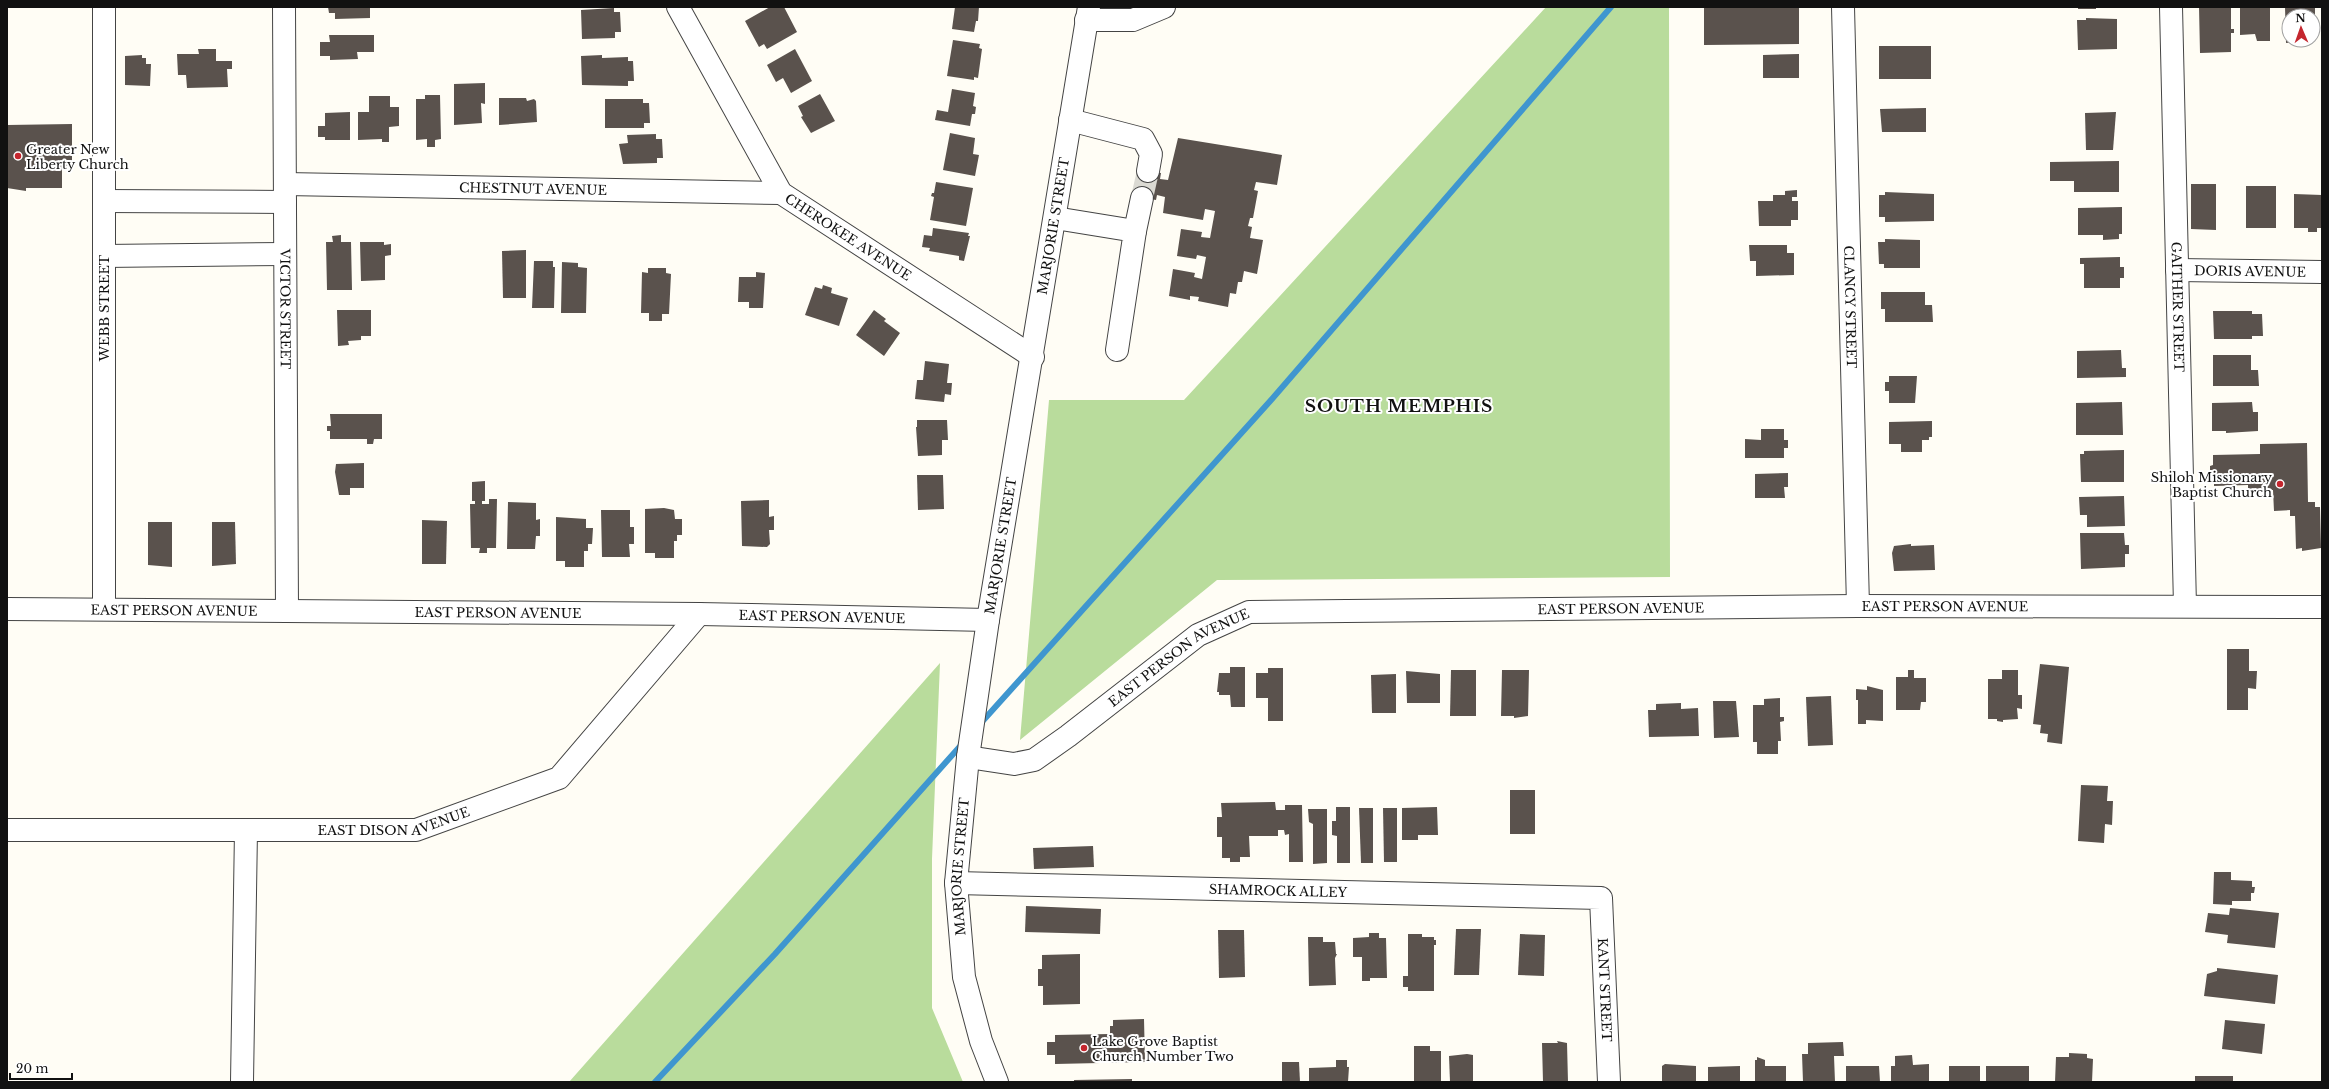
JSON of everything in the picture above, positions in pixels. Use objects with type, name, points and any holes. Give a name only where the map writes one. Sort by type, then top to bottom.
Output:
[{"type":"street","name":"WEBB STREET","points":[[104,7],[104,609]]},
{"type":"street","name":"VICTOR STREET","points":[[284,7],[287,610]]},
{"type":"street","name":"CHEROKEE AVENUE","points":[[678,7],[782,193],[1033,357]]},
{"type":"street","points":[[1088,14],[1133,20],[1164,7]]},
{"type":"street","name":"CLANCY STREET","points":[[1843,7],[1858,606]]},
{"type":"street","name":"GAITHER STREET","points":[[2171,7],[2185,606]]},
{"type":"street","name":"MARJORIE STREET","points":[[997,1082],[981,1041],[964,977],[956,883],[968,757],[988,620],[1033,357],[1088,14]]},
{"type":"street","points":[[1070,120],[1142,139],[1151,154],[1148,171]]},
{"type":"street","name":"CHESTNUT AVENUE","points":[[104,201],[285,193],[782,193]]},
{"type":"street","points":[[1117,350],[1135,231],[1142,198]]},
{"type":"street","points":[[1055,218],[1135,231]]},
{"type":"street","points":[[104,256],[285,254]]},
{"type":"street","name":"DORIS AVENUE","points":[[2178,270],[2322,272]]},
{"type":"street","name":"EAST PERSON AVENUE","points":[[968,757],[1014,764],[1034,760],[1068,736],[1198,635],[1249,612],[1858,606],[2322,607]]},
{"type":"street","name":"EAST PERSON AVENUE","points":[[7,609],[699,614],[988,620]]},
{"type":"street","name":"EAST DISON AVENUE","points":[[7,830],[416,830],[559,778],[699,614]]},
{"type":"street","points":[[242,1082],[246,830]]},
{"type":"street","name":"SHAMROCK ALLEY","points":[[956,883],[1601,898]]},
{"type":"street","name":"KANT STREET","points":[[1601,898],[1609,1082]]},
{"type":"green space","points":[[1546,7],[1669,7],[1670,577],[1217,580],[1020,740],[1049,400],[1184,400]]},
{"type":"green space","points":[[940,663],[932,859],[932,1008],[963,1082],[569,1082]]},
{"type":"building","points":[[328,7],[370,7],[370,18],[335,19],[335,13],[329,13]]},
{"type":"building","points":[[770,7],[784,7],[797,32],[767,49],[764,44],[759,47],[745,21]]},
{"type":"building","points":[[955,7],[979,7],[978,21],[976,21],[974,32],[952,29]]},
{"type":"building","points":[[1704,7],[1799,7],[1799,44],[1704,45]]},
{"type":"building","points":[[2078,7],[2096,7],[2096,9],[2078,9]]},
{"type":"building","points":[[2199,7],[2231,7],[2231,29],[2234,29],[2234,33],[2231,33],[2231,52],[2200,53]]},
{"type":"building","points":[[2240,7],[2270,7],[2270,41],[2257,41],[2255,34],[2240,35]]},
{"type":"building","points":[[2285,7],[2315,7],[2315,8]]},
{"type":"building","points":[[614,8],[614,12],[620,12],[621,32],[615,32],[615,38],[582,39],[581,10]]},
{"type":"building","points":[[2086,18],[2117,19],[2117,49],[2078,50],[2077,20],[2086,20]]},
{"type":"building","points":[[329,35],[374,35],[374,52],[357,52],[358,59],[330,60],[330,56],[320,56],[320,42],[330,42]]},
{"type":"building","points":[[953,40],[980,44],[979,48],[982,49],[978,78],[974,77],[974,80],[947,76]]},
{"type":"building","points":[[1879,46],[1931,46],[1931,79],[1879,79]]},
{"type":"building","points":[[198,49],[216,49],[216,61],[232,61],[232,69],[227,69],[228,87],[187,88],[186,75],[178,75],[177,54],[199,54]]},
{"type":"building","points":[[795,49],[812,81],[791,93],[783,78],[776,82],[767,65]]},
{"type":"building","points":[[1799,54],[1799,78],[1763,78],[1763,55]]},
{"type":"building","points":[[142,55],[142,58],[146,58],[146,64],[151,64],[150,86],[125,85],[125,56]]},
{"type":"building","points":[[602,55],[602,58],[628,57],[628,61],[633,61],[634,81],[628,81],[628,86],[582,85],[581,56]]},
{"type":"building","points":[[485,83],[485,104],[481,103],[482,123],[454,125],[454,84]]},
{"type":"building","points":[[952,89],[975,93],[973,106],[976,107],[975,114],[972,114],[970,126],[935,120],[937,110],[948,112]]},
{"type":"building","points":[[820,94],[835,121],[811,133],[801,117],[803,116],[798,106]]},
{"type":"building","points":[[425,95],[440,95],[441,139],[435,140],[435,147],[427,147],[427,139],[416,140],[416,99],[425,99]]},
{"type":"building","points":[[369,96],[390,96],[390,107],[399,107],[399,126],[389,127],[389,142],[382,142],[382,139],[358,140],[358,112],[369,112]]},
{"type":"building","points":[[499,98],[526,98],[527,101],[534,99],[536,101],[537,122],[499,125]]},
{"type":"building","points":[[605,99],[643,99],[643,103],[649,103],[650,123],[644,123],[644,128],[605,128]]},
{"type":"building","points":[[1926,108],[1926,132],[1882,132],[1880,109]]},
{"type":"building","points":[[350,112],[350,140],[325,140],[325,137],[318,137],[318,126],[325,126],[325,113]]},
{"type":"building","points":[[2116,112],[2113,150],[2086,150],[2085,113]]},
{"type":"building","points":[[72,124],[72,166],[62,166],[62,188],[26,188],[26,191],[7,188],[7,125]]},
{"type":"building","points":[[950,133],[975,138],[973,154],[979,155],[975,176],[943,170]]},
{"type":"building","points":[[656,134],[656,139],[662,139],[663,158],[657,158],[657,163],[623,164],[619,144],[628,143],[627,135]]},
{"type":"building","points":[[1178,138],[1282,155],[1277,185],[1256,182],[1254,190],[1258,191],[1253,218],[1250,218],[1248,226],[1252,227],[1250,238],[1263,240],[1257,274],[1244,271],[1242,282],[1238,282],[1236,294],[1230,293],[1228,307],[1198,301],[1199,297],[1190,296],[1190,300],[1169,296],[1173,269],[1195,273],[1194,277],[1202,279],[1206,257],[1197,255],[1196,259],[1177,256],[1181,229],[1202,232],[1201,237],[1210,238],[1215,211],[1205,209],[1203,220],[1163,213],[1165,197],[1157,195],[1156,200],[1133,196],[1138,170],[1161,173],[1160,179],[1168,180]]},
{"type":"building","points":[[2119,161],[2119,192],[2074,192],[2074,181],[2050,181],[2050,162]]},
{"type":"building","points":[[936,182],[973,188],[966,226],[930,220],[934,197],[931,196],[932,193],[934,193]]},
{"type":"building","points":[[2191,184],[2216,184],[2216,230],[2191,229]]},
{"type":"building","points":[[2246,186],[2276,186],[2276,228],[2246,228]]},
{"type":"building","points":[[1797,190],[1797,197],[1792,197],[1792,201],[1798,201],[1798,220],[1791,220],[1791,226],[1759,226],[1758,201],[1773,201],[1773,195],[1785,195],[1785,191]]},
{"type":"building","points":[[1885,192],[1934,194],[1934,221],[1885,222],[1885,217],[1879,217],[1879,195],[1885,195]]},
{"type":"building","points":[[2294,194],[2322,195],[2322,228],[2317,228],[2317,232],[2308,232],[2308,228],[2294,228]]},
{"type":"building","points":[[2122,207],[2122,234],[2119,234],[2119,239],[2103,240],[2103,235],[2078,235],[2078,208]]},
{"type":"building","points":[[933,228],[969,233],[968,236],[970,236],[964,261],[959,260],[959,256],[929,251],[930,248],[922,247],[924,235],[932,236]]},
{"type":"building","points":[[341,235],[341,242],[351,242],[352,290],[327,290],[326,242],[333,242],[332,236]]},
{"type":"building","points":[[1885,239],[1920,240],[1920,268],[1884,268],[1884,264],[1879,264],[1878,242],[1885,242]]},
{"type":"building","points":[[360,242],[384,242],[384,245],[391,244],[391,255],[385,256],[385,280],[361,281]]},
{"type":"building","points":[[1749,245],[1787,245],[1787,253],[1794,253],[1794,275],[1756,276],[1756,261],[1750,261]]},
{"type":"building","points":[[526,250],[526,298],[503,298],[502,251]]},
{"type":"building","points":[[2120,257],[2120,267],[2124,267],[2124,278],[2120,278],[2120,288],[2084,288],[2084,264],[2080,264],[2080,258]]},
{"type":"building","points":[[534,261],[553,261],[553,267],[555,267],[554,308],[532,308]]},
{"type":"building","points":[[562,262],[578,263],[578,267],[587,268],[586,313],[561,313]]},
{"type":"building","points":[[648,268],[666,268],[666,273],[671,274],[669,314],[662,314],[662,321],[649,321],[649,313],[641,313],[642,272],[648,273]]},
{"type":"building","points":[[756,272],[765,273],[763,308],[749,308],[749,302],[738,302],[739,277],[756,277]]},
{"type":"building","points":[[823,285],[832,288],[831,293],[848,298],[839,326],[805,315],[815,287],[822,289]]},
{"type":"building","points":[[1881,292],[1925,292],[1925,305],[1932,305],[1933,322],[1885,322],[1885,309],[1881,309]]},
{"type":"building","points":[[337,310],[371,310],[371,336],[361,336],[361,340],[348,341],[349,345],[338,346]]},
{"type":"building","points":[[874,310],[886,319],[884,321],[900,333],[884,356],[856,335]]},
{"type":"building","points":[[2213,311],[2252,311],[2252,314],[2262,314],[2263,336],[2252,336],[2252,339],[2214,339]]},
{"type":"building","points":[[2121,350],[2122,368],[2126,368],[2126,377],[2077,378],[2077,351]]},
{"type":"building","points":[[2213,355],[2251,355],[2251,370],[2258,370],[2259,386],[2213,386]]},
{"type":"building","points":[[925,361],[949,364],[947,383],[952,383],[951,395],[945,394],[944,402],[915,399],[917,380],[923,380]]},
{"type":"building","points":[[1889,376],[1917,376],[1915,403],[1889,403],[1889,391],[1885,391],[1885,382],[1889,382]]},
{"type":"building","points":[[2122,402],[2123,435],[2076,435],[2076,403]]},
{"type":"building","points":[[2252,402],[2253,412],[2258,412],[2258,431],[2226,433],[2226,431],[2212,431],[2212,403]]},
{"type":"building","points":[[330,414],[382,414],[382,439],[374,439],[373,444],[367,444],[367,439],[330,439],[330,431],[327,431],[327,426],[331,426]]},
{"type":"building","points":[[917,420],[947,420],[948,440],[942,440],[942,455],[918,456]]},
{"type":"building","points":[[1932,421],[1932,437],[1929,437],[1929,440],[1922,440],[1922,452],[1901,452],[1901,444],[1889,444],[1889,422]]},
{"type":"building","points":[[1761,429],[1784,429],[1784,440],[1788,440],[1788,448],[1784,448],[1784,458],[1745,458],[1745,439],[1761,440]]},
{"type":"building","points":[[2307,443],[2308,502],[2315,502],[2315,507],[2320,507],[2321,548],[2302,551],[2302,548],[2296,549],[2295,516],[2290,516],[2290,510],[2274,511],[2273,490],[2248,491],[2248,485],[2214,486],[2214,474],[2210,474],[2210,466],[2213,465],[2213,455],[2260,454],[2260,444]]},
{"type":"building","points":[[2124,450],[2124,482],[2081,482],[2080,454],[2084,454],[2084,451]]},
{"type":"building","points":[[364,463],[364,488],[350,488],[350,495],[339,495],[335,472],[336,464]]},
{"type":"building","points":[[1788,473],[1788,487],[1784,487],[1785,498],[1755,498],[1755,474]]},
{"type":"building","points":[[917,475],[943,475],[944,509],[918,510]]},
{"type":"building","points":[[485,481],[485,501],[482,501],[482,504],[489,504],[489,499],[497,499],[496,548],[487,548],[487,553],[479,553],[480,548],[471,548],[470,504],[475,504],[475,501],[472,501],[472,482]]},
{"type":"building","points":[[2124,496],[2125,526],[2087,527],[2087,515],[2080,515],[2079,497]]},
{"type":"building","points":[[769,500],[769,517],[774,516],[774,530],[769,530],[770,544],[767,547],[742,546],[741,501]]},
{"type":"building","points":[[508,502],[536,503],[536,520],[540,519],[540,536],[536,536],[535,549],[507,549]]},
{"type":"building","points":[[664,508],[674,510],[675,519],[682,519],[682,535],[677,535],[677,541],[674,541],[674,558],[655,558],[655,553],[645,553],[645,509]]},
{"type":"building","points":[[601,510],[630,510],[630,527],[634,527],[634,544],[629,544],[630,557],[602,557]]},
{"type":"building","points":[[556,517],[586,519],[586,528],[593,528],[592,544],[588,544],[588,551],[584,551],[584,567],[565,567],[565,561],[556,561]]},
{"type":"building","points":[[422,520],[447,521],[446,564],[422,564]]},
{"type":"building","points":[[148,522],[172,522],[172,567],[148,565]]},
{"type":"building","points":[[212,522],[235,522],[236,564],[212,566]]},
{"type":"building","points":[[2080,533],[2124,533],[2125,545],[2129,545],[2129,554],[2125,554],[2125,567],[2081,569]]},
{"type":"building","points":[[1911,544],[1911,546],[1934,545],[1935,570],[1894,571],[1892,553],[1894,546]]},
{"type":"building","points":[[2227,649],[2249,649],[2249,671],[2257,671],[2256,689],[2248,688],[2248,710],[2227,710]]},
{"type":"building","points":[[2040,664],[2069,667],[2062,744],[2047,742],[2048,734],[2040,733],[2041,725],[2033,724]]},
{"type":"building","points":[[1230,667],[1245,667],[1245,707],[1231,707],[1230,695],[1219,695],[1219,692],[1217,692],[1219,673],[1230,673]]},
{"type":"building","points":[[1268,668],[1283,668],[1283,721],[1268,721],[1268,698],[1256,698],[1256,673],[1268,673]]},
{"type":"building","points":[[1451,670],[1476,670],[1476,716],[1450,716]]},
{"type":"building","points":[[1502,670],[1529,670],[1528,716],[1514,718],[1514,716],[1501,716]]},
{"type":"building","points":[[1908,670],[1914,670],[1914,678],[1926,678],[1926,702],[1921,702],[1920,710],[1896,710],[1896,677],[1908,677]]},
{"type":"building","points":[[2002,670],[2018,670],[2018,695],[2022,695],[2022,709],[2017,708],[2018,719],[2003,720],[2003,722],[1997,721],[1997,719],[1988,719],[1988,679],[2002,679]]},
{"type":"building","points":[[1406,671],[1440,674],[1440,703],[1407,703]]},
{"type":"building","points":[[1396,674],[1396,713],[1372,713],[1371,675]]},
{"type":"building","points":[[1867,686],[1883,690],[1883,721],[1866,720],[1866,724],[1858,724],[1858,700],[1856,700],[1856,689],[1867,690]]},
{"type":"building","points":[[1831,696],[1833,745],[1808,746],[1806,697]]},
{"type":"building","points":[[1780,698],[1780,717],[1784,717],[1784,721],[1780,722],[1781,741],[1778,741],[1778,754],[1757,754],[1757,742],[1753,742],[1753,705],[1764,705],[1764,699]]},
{"type":"building","points":[[1713,701],[1736,701],[1739,737],[1714,738]]},
{"type":"building","points":[[1681,703],[1681,709],[1698,708],[1699,736],[1649,737],[1648,710],[1656,710],[1656,704]]},
{"type":"building","points":[[2081,785],[2108,786],[2107,801],[2113,801],[2112,825],[2105,824],[2104,843],[2078,841]]},
{"type":"building","points":[[1510,790],[1535,790],[1535,834],[1510,834]]},
{"type":"building","points":[[1275,802],[1276,810],[1285,810],[1285,805],[1302,805],[1303,862],[1289,862],[1289,834],[1285,835],[1284,830],[1278,830],[1278,836],[1249,836],[1250,857],[1240,857],[1240,862],[1230,862],[1230,858],[1222,858],[1222,837],[1217,837],[1217,817],[1222,817],[1221,803]]},
{"type":"building","points":[[1336,807],[1350,807],[1350,863],[1337,863],[1337,836],[1332,835],[1332,821],[1336,821]]},
{"type":"building","points":[[1437,807],[1438,835],[1418,835],[1418,840],[1402,840],[1402,808]]},
{"type":"building","points":[[1359,808],[1373,808],[1373,863],[1361,863]]},
{"type":"building","points":[[1383,808],[1397,808],[1397,862],[1384,862]]},
{"type":"building","points":[[1308,809],[1327,809],[1327,863],[1313,864],[1313,824],[1309,822]]},
{"type":"building","points":[[1093,846],[1094,867],[1034,869],[1033,848]]},
{"type":"building","points":[[2214,872],[2231,872],[2231,880],[2252,881],[2252,887],[2255,887],[2254,893],[2251,893],[2251,901],[2232,901],[2232,905],[2213,904]]},
{"type":"building","points":[[1026,906],[1101,909],[1100,934],[1025,932]]},
{"type":"building","points":[[2230,908],[2279,913],[2275,948],[2227,943],[2228,935],[2205,932],[2208,913],[2229,915]]},
{"type":"building","points":[[1456,929],[1481,929],[1479,975],[1454,975]]},
{"type":"building","points":[[1218,930],[1244,930],[1245,977],[1219,978]]},
{"type":"building","points":[[1369,933],[1379,933],[1379,938],[1386,938],[1387,978],[1370,978],[1370,981],[1362,981],[1362,957],[1353,957],[1353,938],[1369,937]]},
{"type":"building","points":[[1408,934],[1422,934],[1422,937],[1434,937],[1434,940],[1436,940],[1436,945],[1434,945],[1434,991],[1408,991],[1408,987],[1403,987],[1403,976],[1408,976]]},
{"type":"building","points":[[1520,934],[1545,935],[1544,976],[1518,975]]},
{"type":"building","points":[[1308,937],[1323,937],[1323,942],[1335,942],[1337,954],[1335,958],[1336,985],[1309,986]]},
{"type":"building","points":[[1080,954],[1080,1004],[1043,1005],[1043,986],[1038,986],[1038,969],[1042,969],[1042,955]]},
{"type":"building","points":[[2217,968],[2278,975],[2275,1004],[2204,996],[2207,974],[2217,971]]},
{"type":"building","points":[[1144,1019],[1145,1062],[1055,1064],[1055,1055],[1047,1055],[1047,1042],[1055,1042],[1055,1035],[1110,1034],[1110,1026],[1113,1026],[1113,1020]]},
{"type":"building","points":[[2225,1020],[2265,1024],[2262,1054],[2222,1049]]},
{"type":"building","points":[[1557,1041],[1567,1043],[1568,1082],[1543,1082],[1542,1043],[1558,1043]]},
{"type":"building","points":[[1843,1042],[1844,1056],[1834,1056],[1835,1082],[1803,1082],[1802,1054],[1808,1054],[1808,1043]]},
{"type":"building","points":[[1414,1046],[1430,1046],[1430,1051],[1441,1051],[1441,1082],[1414,1082]]},
{"type":"building","points":[[2069,1053],[2087,1054],[2087,1058],[2093,1059],[2092,1082],[2055,1082],[2056,1057],[2069,1057]]},
{"type":"building","points":[[1467,1054],[1473,1055],[1473,1082],[1450,1082],[1449,1056]]},
{"type":"building","points":[[1912,1055],[1913,1065],[1929,1064],[1929,1082],[1891,1082],[1891,1066],[1895,1066],[1895,1056]]},
{"type":"building","points":[[1757,1057],[1765,1060],[1765,1066],[1786,1066],[1786,1082],[1755,1082],[1755,1060],[1757,1060]]},
{"type":"building","points":[[1336,1060],[1347,1060],[1347,1067],[1349,1067],[1348,1082],[1309,1082],[1309,1068],[1336,1067]]},
{"type":"building","points":[[1282,1062],[1299,1062],[1300,1082],[1282,1082]]},
{"type":"building","points":[[1665,1064],[1696,1066],[1696,1082],[1662,1082],[1662,1066]]},
{"type":"building","points":[[1740,1066],[1740,1082],[1708,1082],[1708,1067]]},
{"type":"building","points":[[1846,1066],[1879,1066],[1880,1082],[1846,1082]]},
{"type":"building","points":[[1949,1066],[1980,1066],[1980,1082],[1949,1082]]},
{"type":"building","points":[[1986,1066],[2029,1066],[2029,1082],[1986,1082]]},
{"type":"building","points":[[2195,1076],[2233,1076],[2233,1082],[2195,1082]]},
{"type":"building","points":[[1132,1079],[1132,1082],[1074,1082],[1074,1080]]},
{"type":"waterway","points":[[980,724],[1272,399],[1611,7]]},
{"type":"waterway","points":[[655,1082],[775,954],[963,743]]},
{"type":"tunnel","points":[[1142,198],[1148,171]]},
{"type":"place","name":"Greater New Liberty Church","points":[[18,156]]},
{"type":"place","name":"Shiloh Missionary Baptist Church","points":[[2280,484]]},
{"type":"place","name":"Lake Grove Baptist Church Number Two","points":[[1084,1048]]},
{"type":"district","name":"SOUTH MEMPHIS","points":[[1399,406]]}]
